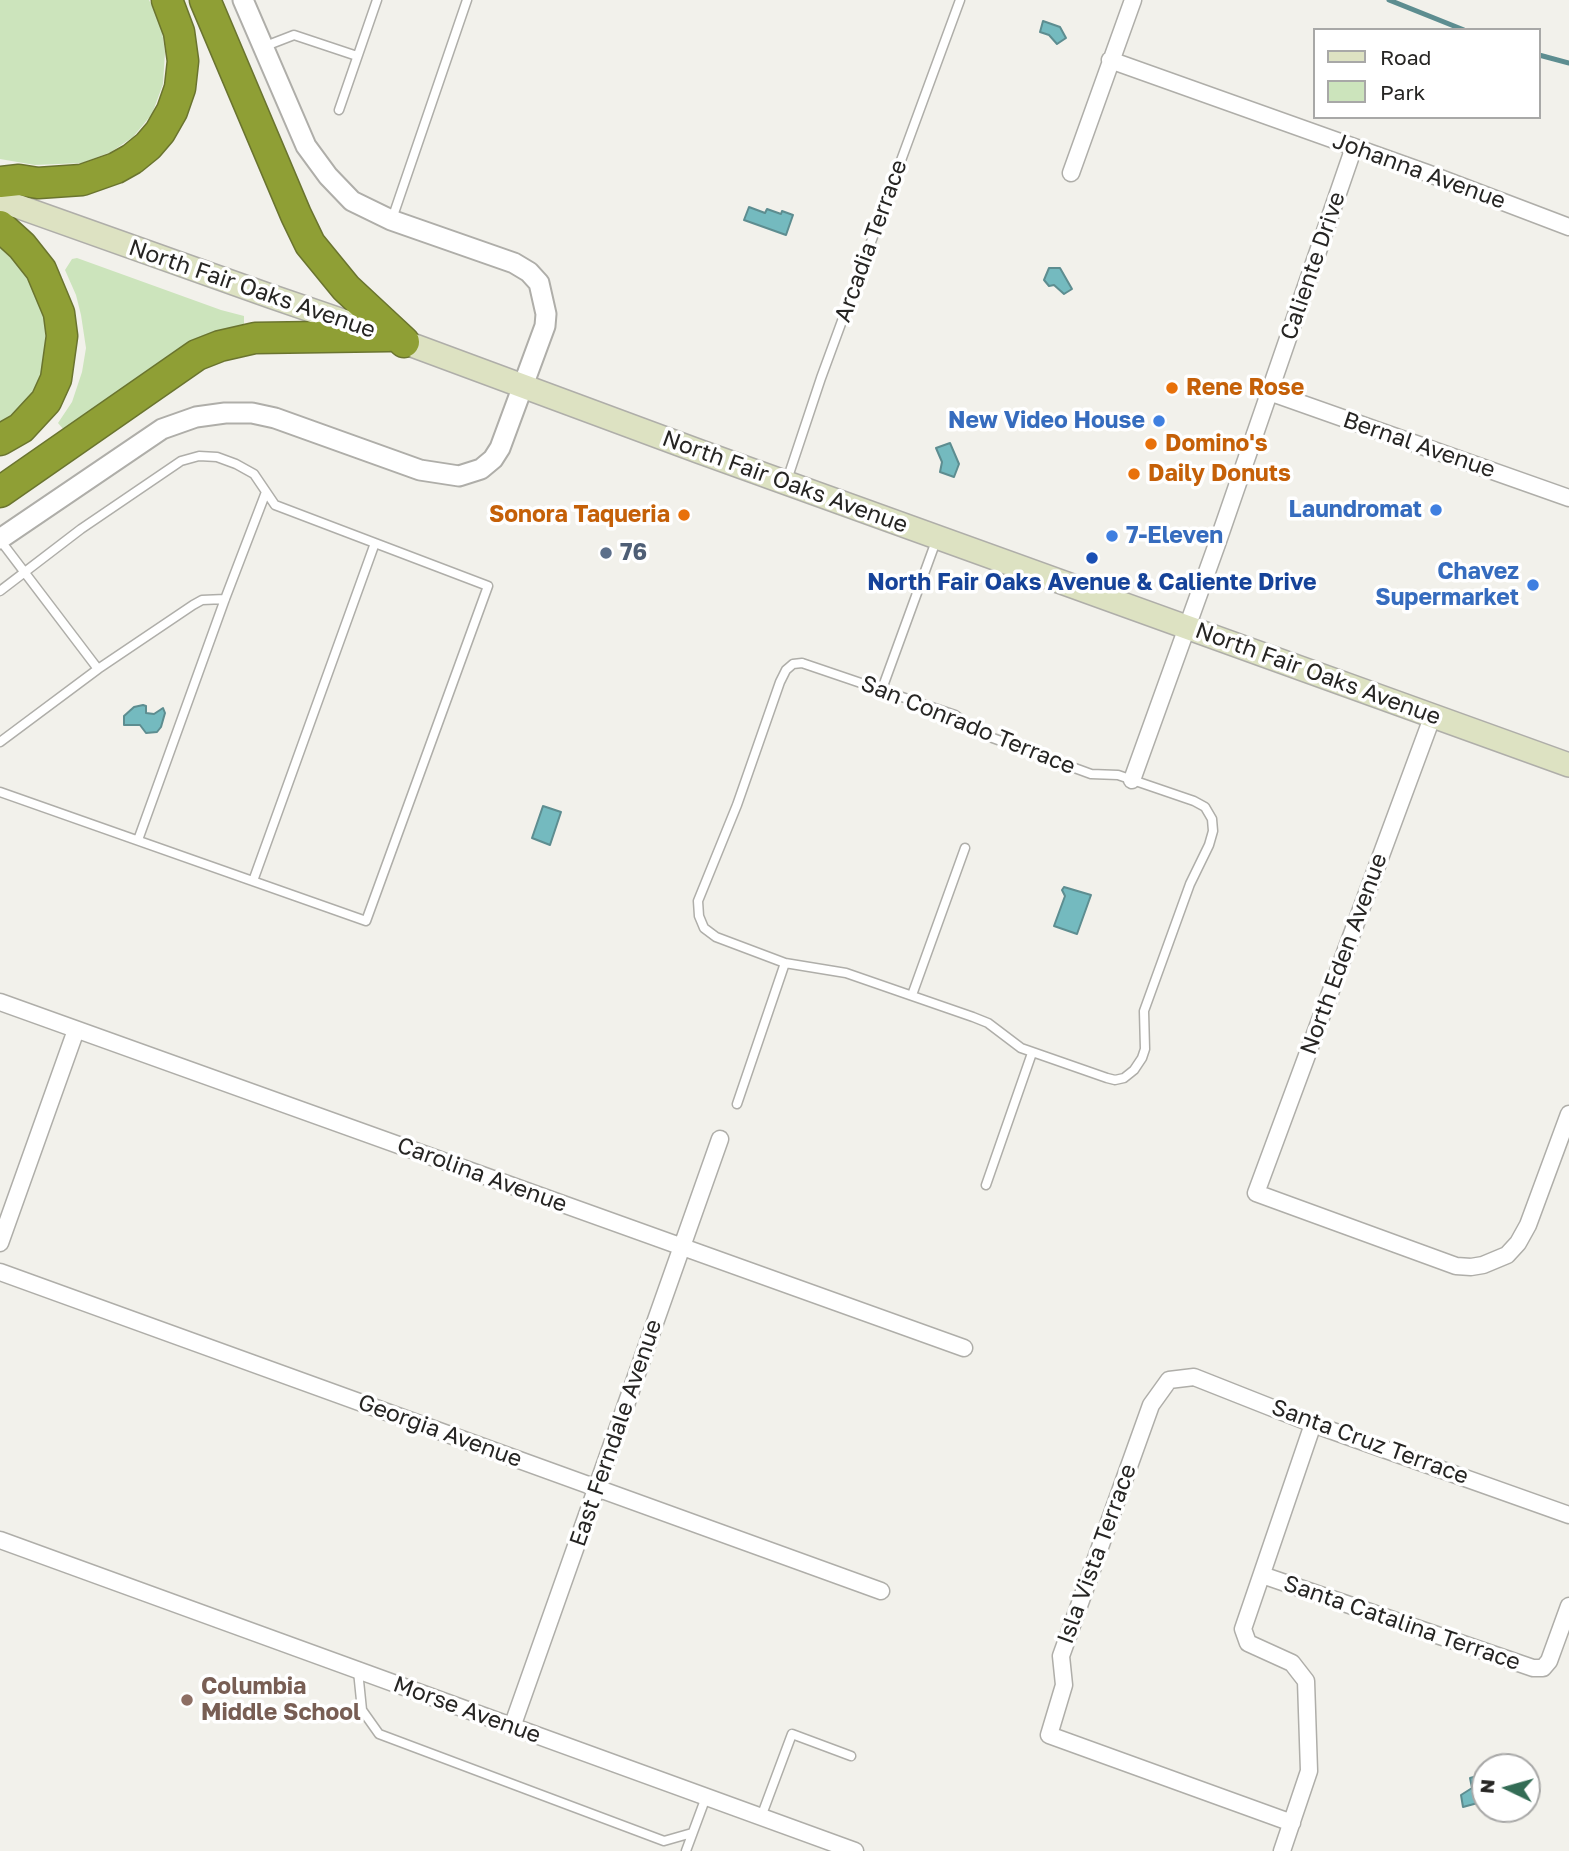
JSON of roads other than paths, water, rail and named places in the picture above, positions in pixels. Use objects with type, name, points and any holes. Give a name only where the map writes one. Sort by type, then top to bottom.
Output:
[{"type":"highway","points":[[0,182],[82,180],[116,168],[148,146],[172,111],[180,88],[183,61],[179,32],[167,0]]},
{"type":"highway","points":[[205,0],[310,244],[346,288],[396,339]]},
{"type":"highway","points":[[0,226],[22,246],[41,270],[60,313],[62,336],[56,379],[46,401],[21,428],[0,440]]},
{"type":"highway","points":[[0,492],[197,355],[220,346],[255,338],[396,339]]},
{"type":"main road","name":"North Fair Oaks Avenue","points":[[0,200],[396,339],[786,483],[1569,765]]},
{"type":"street","points":[[0,539],[162,429],[196,417],[252,413],[275,418],[420,470],[458,476],[481,469],[493,459],[503,439],[545,326],[546,314],[539,283],[529,272],[514,264],[391,220],[352,201],[328,176],[306,146],[243,0]]},
{"type":"street","points":[[1071,173],[1133,0]]},
{"type":"street","name":"Johanna Avenue","points":[[1110,60],[1569,227]]},
{"type":"street","name":"Caliente Drive","points":[[1132,780],[1354,147]]},
{"type":"street","name":"Bernal Avenue","points":[[1269,392],[1569,498]]},
{"type":"street","name":"North Eden Avenue","points":[[1433,715],[1256,1193],[1456,1266],[1471,1268],[1494,1262],[1507,1255],[1518,1243],[1528,1225],[1569,1114]]},
{"type":"street","name":"Carolina Avenue","points":[[0,1002],[964,1348]]},
{"type":"street","points":[[0,1243],[76,1030]]},
{"type":"street","name":"East Ferndale Avenue","points":[[512,1727],[720,1139]]},
{"type":"street","name":"Georgia Avenue","points":[[0,1272],[881,1591]]},
{"type":"street","name":"Santa Cruz Terrace","points":[[1169,1380],[1194,1377],[1313,1424],[1569,1515]]},
{"type":"street","name":"Isla Vista Terrace","points":[[1169,1380],[1152,1405],[1061,1656],[1063,1685],[1049,1735],[1292,1823]]},
{"type":"street","points":[[1282,1851],[1309,1771],[1306,1681],[1292,1663],[1248,1643],[1243,1629],[1313,1424]]},
{"type":"street","name":"Morse Avenue","points":[[0,1541],[855,1851]]},
{"type":"street","name":"Santa Catalina Terrace","points":[[1262,1575],[1533,1668],[1543,1668],[1562,1646]]},
{"type":"street","points":[[1562,1646],[1569,1606]]},
{"type":"lane","points":[[339,110],[377,0]]},
{"type":"lane","points":[[391,220],[467,0]]},
{"type":"lane","name":"Arcadia Terrace","points":[[786,483],[821,378],[960,0]]},
{"type":"lane","points":[[263,47],[294,34],[358,57]]},
{"type":"lane","points":[[0,591],[81,529],[181,461],[199,456],[217,457],[254,474],[275,505],[488,586],[366,921],[0,792]]},
{"type":"lane","points":[[138,841],[225,599],[267,492]]},
{"type":"lane","points":[[882,689],[937,537]]},
{"type":"lane","points":[[0,539],[98,669]]},
{"type":"lane","points":[[253,881],[375,544]]},
{"type":"lane","points":[[0,742],[98,669],[193,605],[202,600],[225,599]]},
{"type":"lane","name":"San Conrado Terrace","points":[[802,663],[882,689],[955,715],[979,733],[1091,774],[1118,775],[1205,807],[1212,819],[1213,831],[1209,845],[1190,884],[1144,1011],[1145,1049],[1142,1058],[1135,1070],[1124,1078],[1115,1080],[1032,1053],[988,1023],[846,973],[785,963],[716,937],[704,928],[699,916],[698,901],[737,805],[786,670],[793,664],[802,663]]},
{"type":"lane","points":[[912,995],[965,848]]},
{"type":"lane","points":[[737,1104],[785,963]]},
{"type":"lane","points":[[986,1185],[1032,1053]]},
{"type":"lane","points":[[358,1671],[362,1710],[379,1734],[664,1841],[692,1833]]},
{"type":"lane","points":[[761,1817],[792,1734],[851,1756]]},
{"type":"lane","points":[[686,1851],[706,1797]]},
{"type":"water","points":[[1043,21],[1060,27],[1066,38],[1057,44],[1049,35],[1040,32]]},
{"type":"water","points":[[749,207],[765,213],[767,209],[793,215],[786,235],[744,220]]},
{"type":"water","points":[[1049,268],[1060,268],[1072,289],[1064,294],[1054,285],[1049,286],[1044,280]]},
{"type":"water","points":[[950,443],[959,464],[954,477],[940,472],[942,462],[936,448]]},
{"type":"water","points":[[146,706],[146,713],[154,714],[163,708],[165,713],[157,732],[146,733],[140,725],[124,725],[124,716],[134,707]]},
{"type":"water","points":[[543,806],[561,812],[550,845],[532,838]]},
{"type":"water","points":[[1064,887],[1091,895],[1077,934],[1054,926],[1065,896],[1062,890]]},
{"type":"water","points":[[1471,1789],[1471,1805],[1463,1807],[1461,1795]]},
{"type":"waterway","points":[[1389,0],[1459,28]]},
{"type":"waterway","points":[[1541,56],[1569,63]]},
{"type":"place","name":"Rene Rose","points":[[1172,388]]},
{"type":"place","name":"New Video House","points":[[1159,421]]},
{"type":"place","name":"Domino's","points":[[1151,444]]},
{"type":"place","name":"Daily Donuts","points":[[1134,474]]},
{"type":"place","name":"Laundromat","points":[[1436,510]]},
{"type":"place","name":"Sonora Taqueria","points":[[684,515]]},
{"type":"place","name":"7-Eleven","points":[[1112,536]]},
{"type":"place","name":"76","points":[[606,553]]},
{"type":"place","name":"North Fair Oaks Avenue & Caliente Drive","points":[[1092,558]]},
{"type":"place","name":"Chavez Supermarket","points":[[1533,585]]},
{"type":"place","name":"Columbia Middle School","points":[[187,1700]]}]
